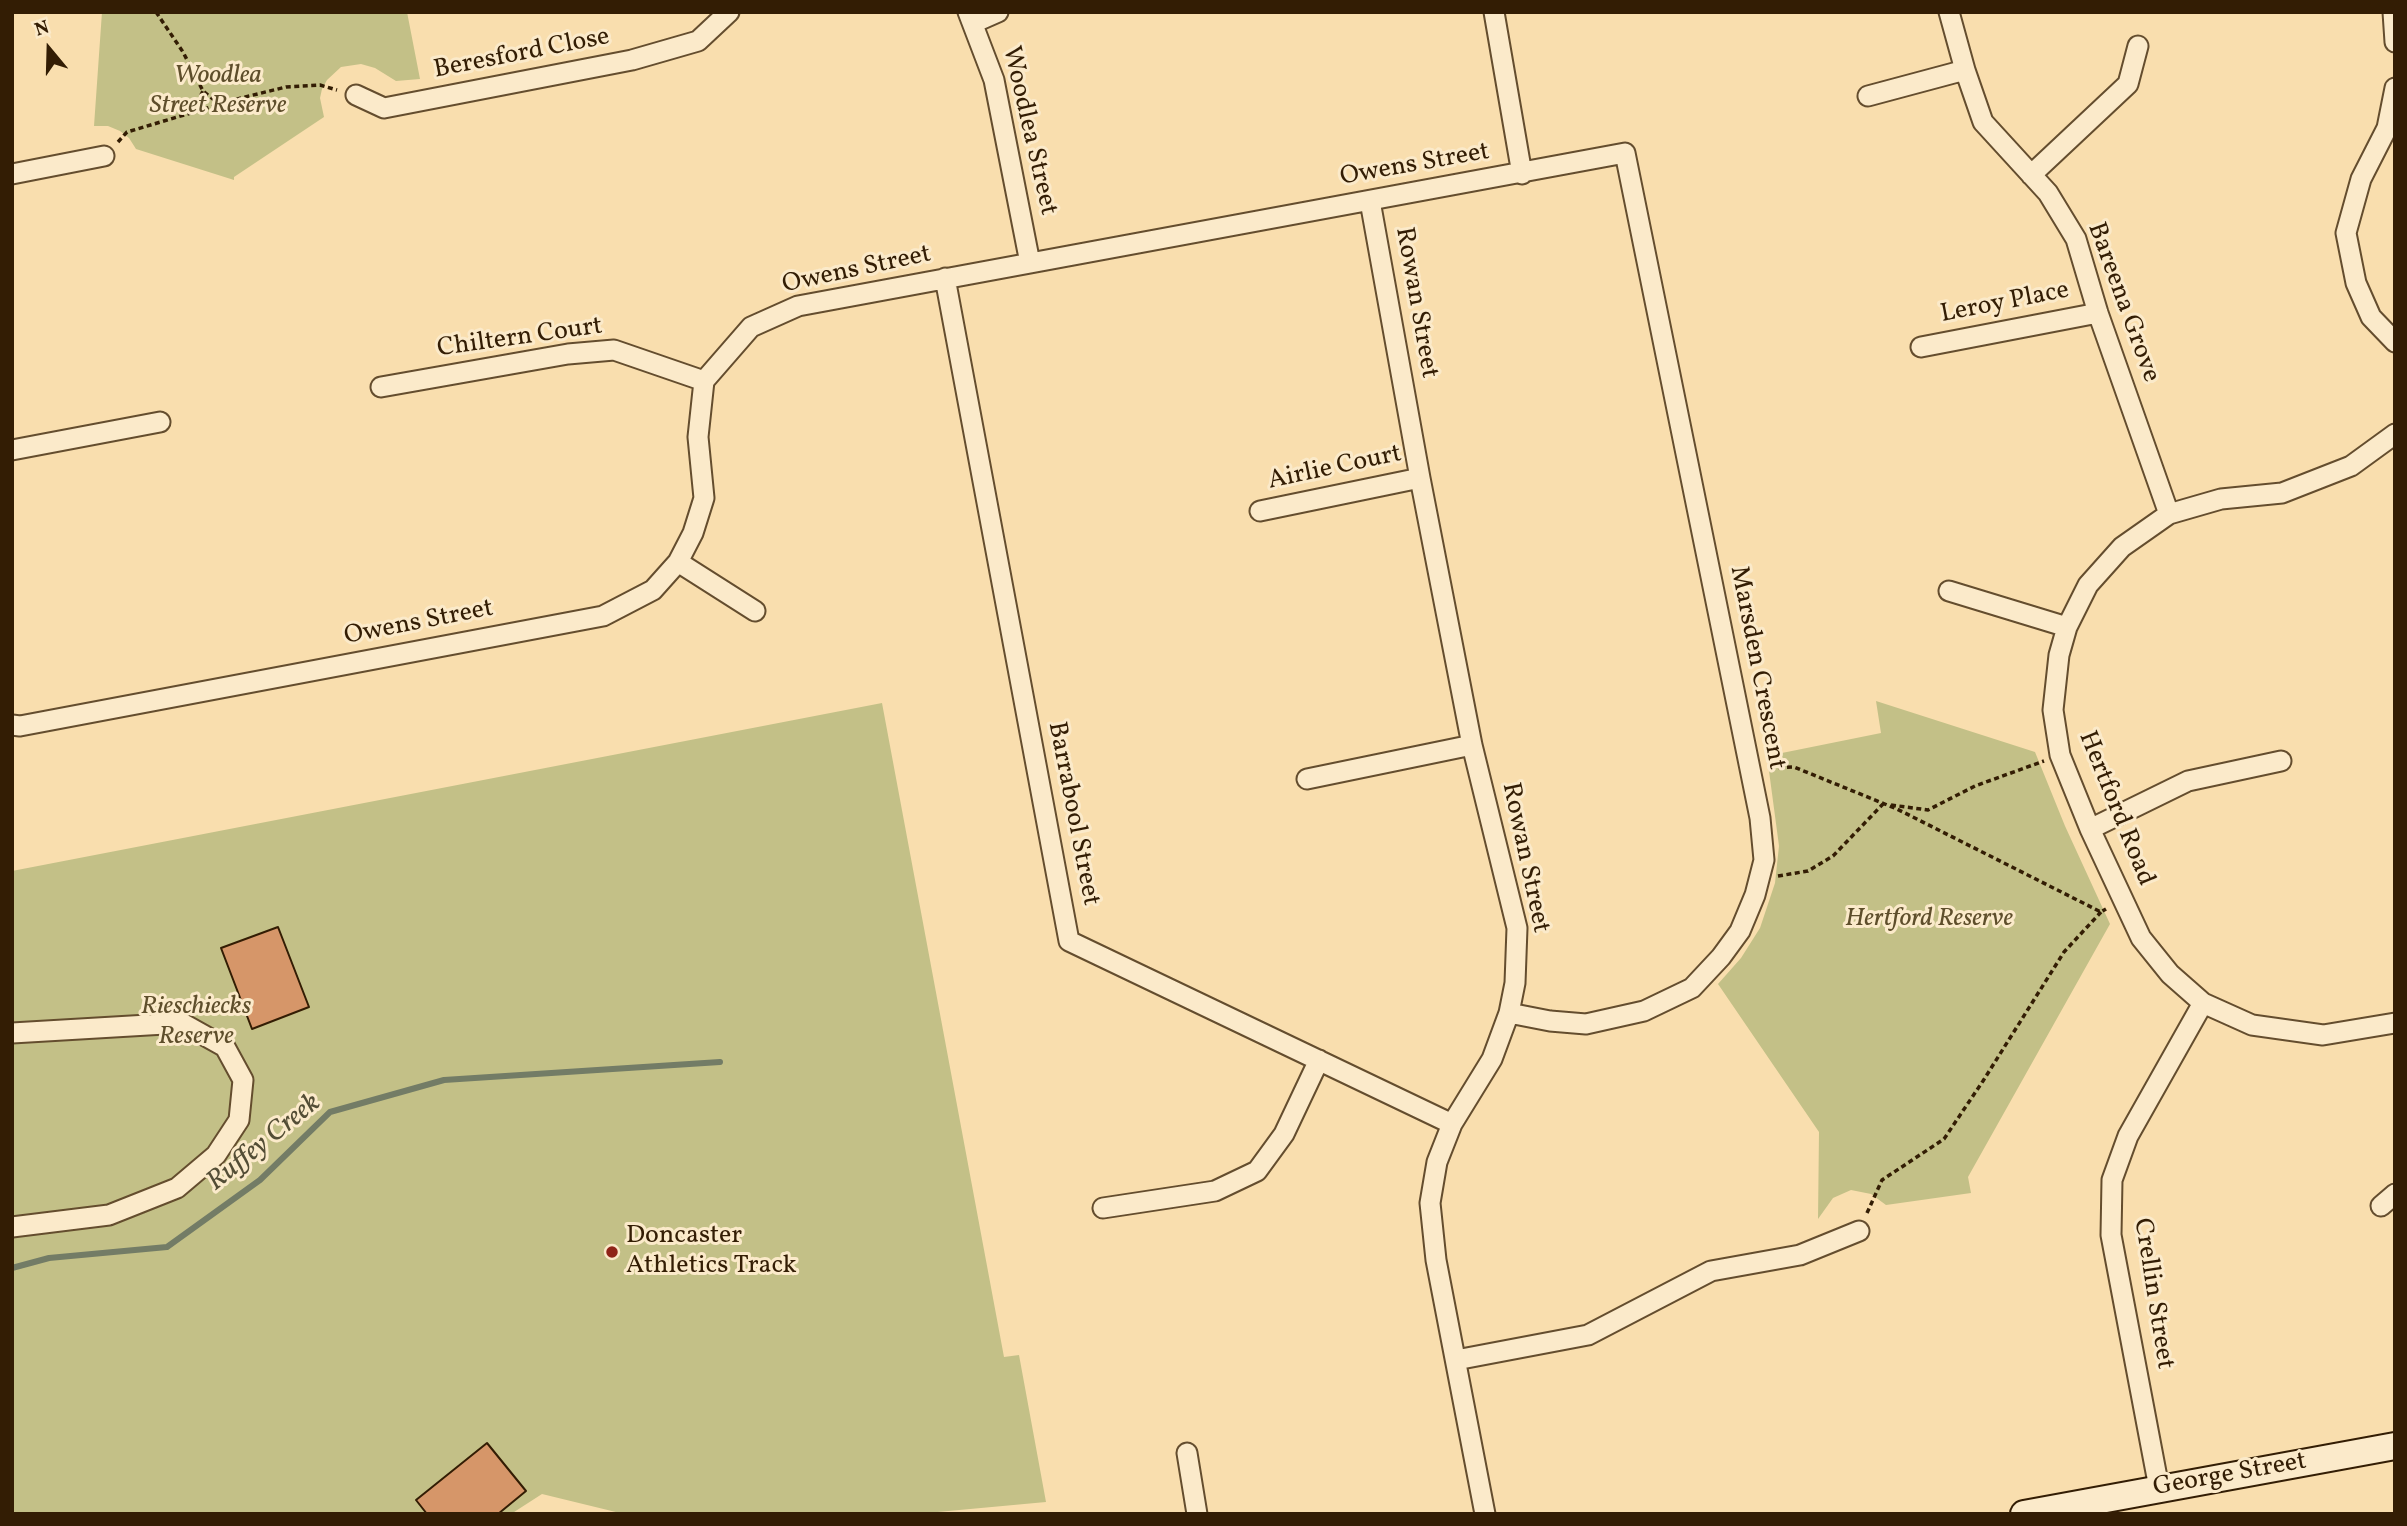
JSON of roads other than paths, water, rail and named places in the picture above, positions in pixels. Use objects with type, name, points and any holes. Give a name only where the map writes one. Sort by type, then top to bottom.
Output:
[{"type":"main road","name":"George Street","points":[[2024,1514],[2395,1446]]},
{"type":"street","name":"Beresford Close","points":[[356,95],[384,108],[632,60],[698,41],[729,12]]},
{"type":"street","points":[[971,18],[998,12]]},
{"type":"street","points":[[1494,12],[1522,174]]},
{"type":"street","name":"Bareena Grove","points":[[1949,12],[1983,122],[2048,193],[2076,239],[2098,313],[2169,514]]},
{"type":"street","points":[[2392,12],[2395,42]]},
{"type":"street","name":"Woodlea Street","points":[[971,18],[995,80],[1030,263]]},
{"type":"street","points":[[2031,175],[2128,84],[2138,46]]},
{"type":"street","points":[[1868,96],[1965,70]]},
{"type":"street","points":[[2395,88],[2386,128],[2361,179],[2346,233],[2356,283],[2371,317],[2395,342]]},
{"type":"street","name":"Owens Street","points":[[12,724],[20,726],[603,616],[653,590],[678,562],[693,533],[704,498],[698,437],[704,381],[751,327],[799,306],[1625,153]]},
{"type":"street","name":"Marsden Crescent","points":[[1509,1013],[1550,1021],[1586,1024],[1644,1011],[1692,988],[1721,957],[1740,931],[1764,860],[1760,818],[1625,153]]},
{"type":"street","points":[[12,174],[104,156]]},
{"type":"street","name":"Rowan Street","points":[[1370,201],[1472,745],[1517,928],[1515,983],[1509,1013],[1492,1059],[1452,1124],[1437,1162],[1430,1203],[1436,1259],[1485,1514]]},
{"type":"street","name":"Barrabool Street","points":[[946,278],[1069,941],[1452,1124]]},
{"type":"street","name":"Leroy Place","points":[[1921,347],[2098,313]]},
{"type":"street","name":"Chiltern Court","points":[[381,387],[568,354],[614,350],[704,381]]},
{"type":"street","points":[[12,450],[160,422]]},
{"type":"street","name":"Hertford Road","points":[[2395,434],[2351,466],[2282,493],[2221,499],[2169,514],[2122,547],[2088,585],[2067,627],[2059,655],[2053,710],[2060,755],[2091,829],[2141,938],[2170,974],[2203,1003],[2252,1025],[2323,1035],[2395,1023]]},
{"type":"street","name":"Airlie Court","points":[[1260,512],[1420,478]]},
{"type":"street","points":[[678,562],[755,611]]},
{"type":"street","points":[[1949,591],[2067,627]]},
{"type":"street","points":[[1307,779],[1472,745]]},
{"type":"street","points":[[2091,829],[2188,781],[2281,761]]},
{"type":"street","name":"Crellin Street","points":[[2159,1488],[2111,1235],[2112,1180],[2128,1136],[2203,1003]]},
{"type":"street","points":[[12,1033],[182,1023],[225,1047],[243,1080],[239,1120],[216,1155],[177,1188],[109,1215],[12,1227]]},
{"type":"street","points":[[1102,1208],[1215,1191],[1257,1171],[1284,1134],[1319,1060]]},
{"type":"street","points":[[1456,1360],[1588,1335],[1712,1270],[1800,1255],[1859,1231]]},
{"type":"street","points":[[1187,1453],[1197,1514]]},
{"type":"waterway","name":"Ruffey Creek","points":[[12,1268],[49,1258],[167,1247],[260,1180],[330,1112],[444,1080],[720,1062]]},
{"type":"place","name":"Doncaster Athletics Track","points":[[612,1252]]},
{"type":"park label","name":"Woodlea Street Reserve","points":[[218,92]]},
{"type":"park label","name":"Hertford Reserve","points":[[1929,920]]},
{"type":"park label","name":"Rieschiecks Reserve","points":[[196,1023]]}]
